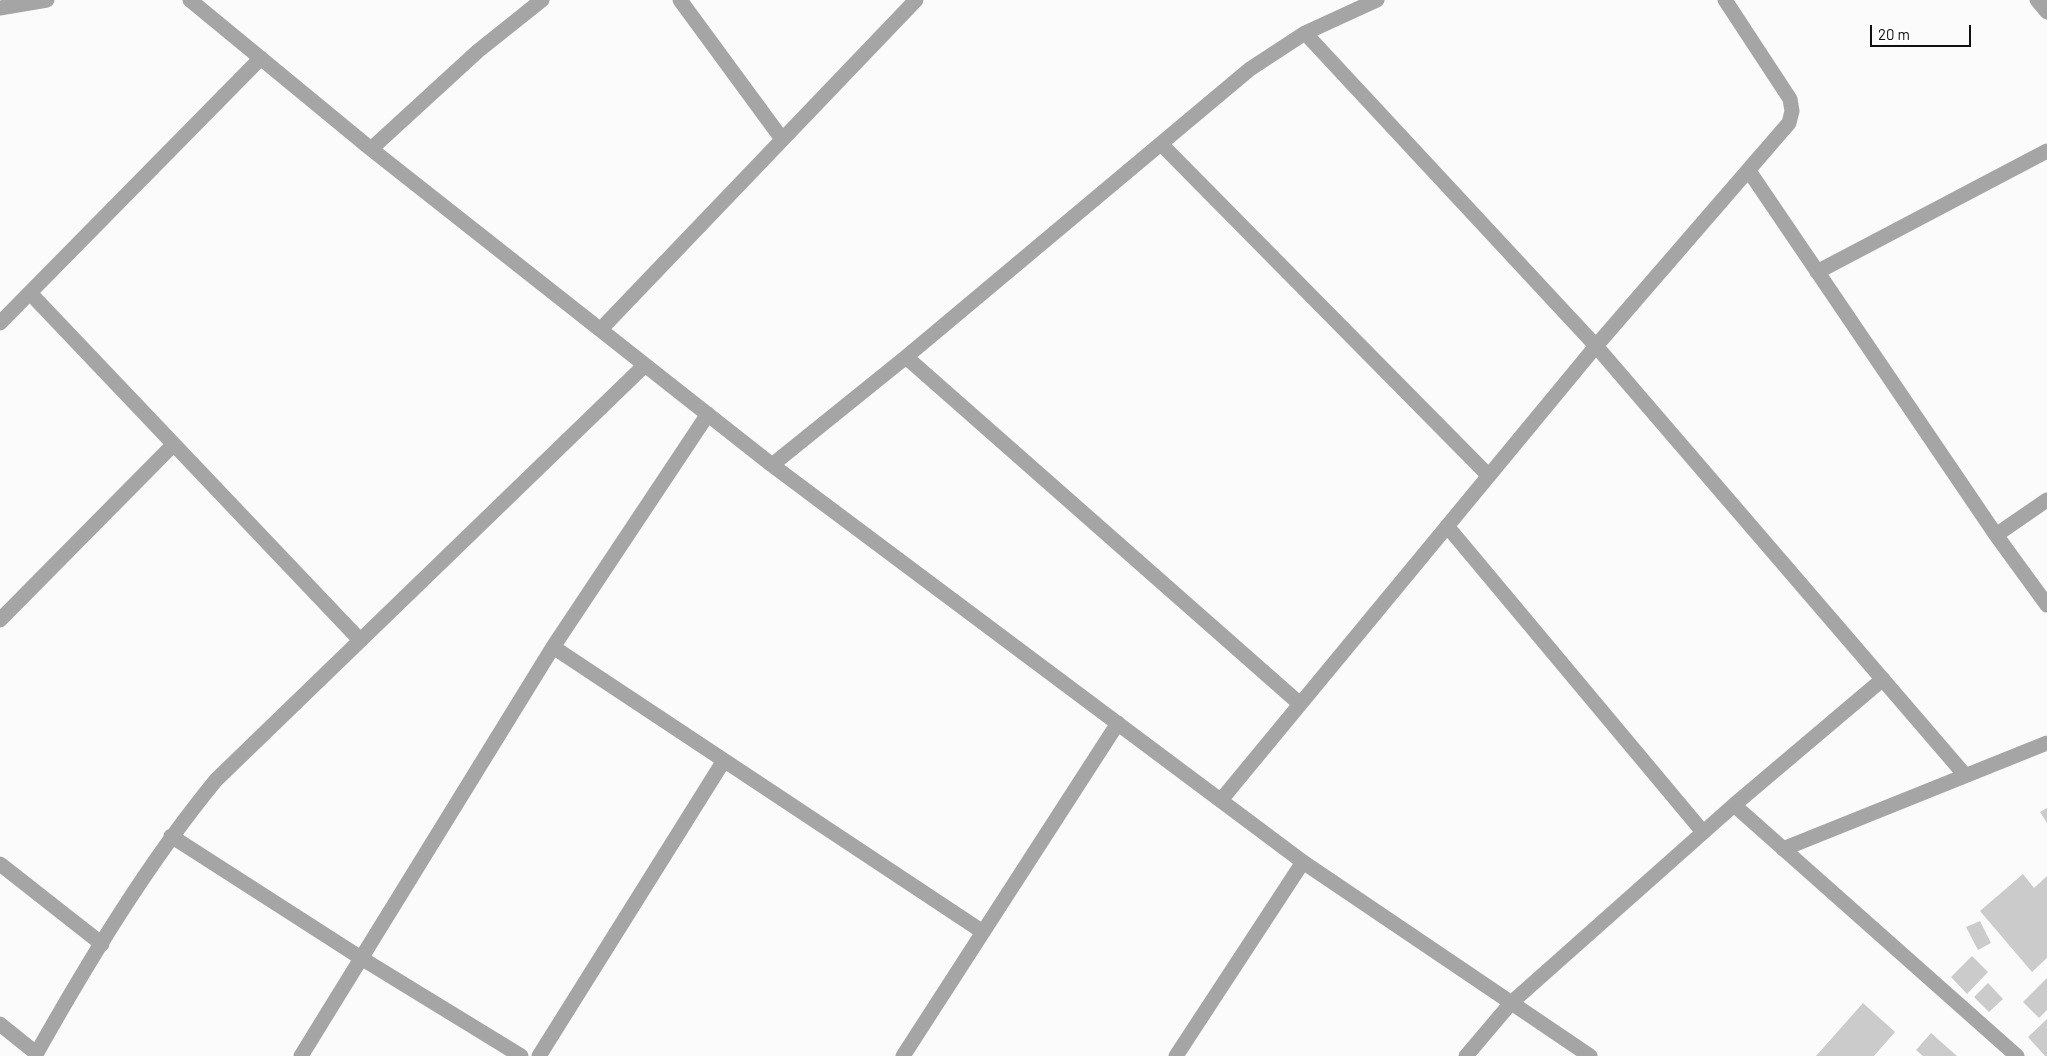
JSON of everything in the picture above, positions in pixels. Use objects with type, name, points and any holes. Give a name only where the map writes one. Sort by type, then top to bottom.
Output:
[{"type":"street","points":[[0,8],[47,0]]},
{"type":"street","points":[[190,0],[371,149],[772,465],[1303,862],[1590,1056]]},
{"type":"street","points":[[371,149],[478,51],[542,0]]},
{"type":"street","points":[[680,0],[782,139]]},
{"type":"street","points":[[601,329],[916,0]]},
{"type":"street","points":[[772,465],[906,357],[1162,145],[1250,69],[1305,33],[1377,0]]},
{"type":"street","points":[[1221,800],[1596,346],[1789,123],[1792,111],[1790,99],[1725,0]]},
{"type":"street","points":[[2037,0],[2047,12]]},
{"type":"street","points":[[1305,33],[1596,346],[1965,775]]},
{"type":"street","points":[[0,324],[261,58]]},
{"type":"street","points":[[1162,145],[1489,476]]},
{"type":"street","points":[[1817,272],[2047,151]]},
{"type":"street","points":[[1749,171],[1996,535],[2047,605]]},
{"type":"street","points":[[30,293],[359,639]]},
{"type":"street","points":[[906,357],[1300,704]]},
{"type":"street","points":[[0,1024],[36,1055],[102,944],[171,836],[216,780],[359,639],[645,365]]},
{"type":"street","points":[[301,1056],[553,647],[708,414]]},
{"type":"street","points":[[0,620],[173,445]]},
{"type":"street","points":[[1996,535],[2047,500]]},
{"type":"street","points":[[1448,526],[1703,832]]},
{"type":"street","points":[[553,647],[723,762],[983,932]]},
{"type":"street","points":[[1466,1056],[1511,1002],[1734,805],[1884,679]]},
{"type":"street","points":[[903,1056],[1118,723]]},
{"type":"street","points":[[1783,849],[2047,743]]},
{"type":"street","points":[[539,1056],[723,762]]},
{"type":"street","points":[[1734,805],[2017,1056]]},
{"type":"street","points":[[171,836],[361,958],[521,1056]]},
{"type":"street","points":[[1176,1056],[1303,862]]},
{"type":"street","points":[[0,864],[102,944]]},
{"type":"building","points":[[2047,808],[2047,823],[2040,812]]},
{"type":"building","points":[[2023,874],[2034,888],[2047,876],[2047,958],[2032,972],[1980,911]]},
{"type":"building","points":[[1980,921],[1991,943],[1978,950],[1966,927]]},
{"type":"building","points":[[1972,956],[1988,972],[1967,994],[1951,977]]},
{"type":"building","points":[[2047,978],[2047,1010],[2039,1018],[2023,1002]]},
{"type":"building","points":[[1988,983],[2003,999],[1989,1012],[1974,997]]},
{"type":"building","points":[[1863,1003],[1895,1032],[1874,1056],[1816,1056]]},
{"type":"building","points":[[2047,1019],[2047,1056],[2045,1056],[2028,1037]]},
{"type":"building","points":[[1931,1033],[1957,1056],[1923,1056],[1916,1050]]}]
